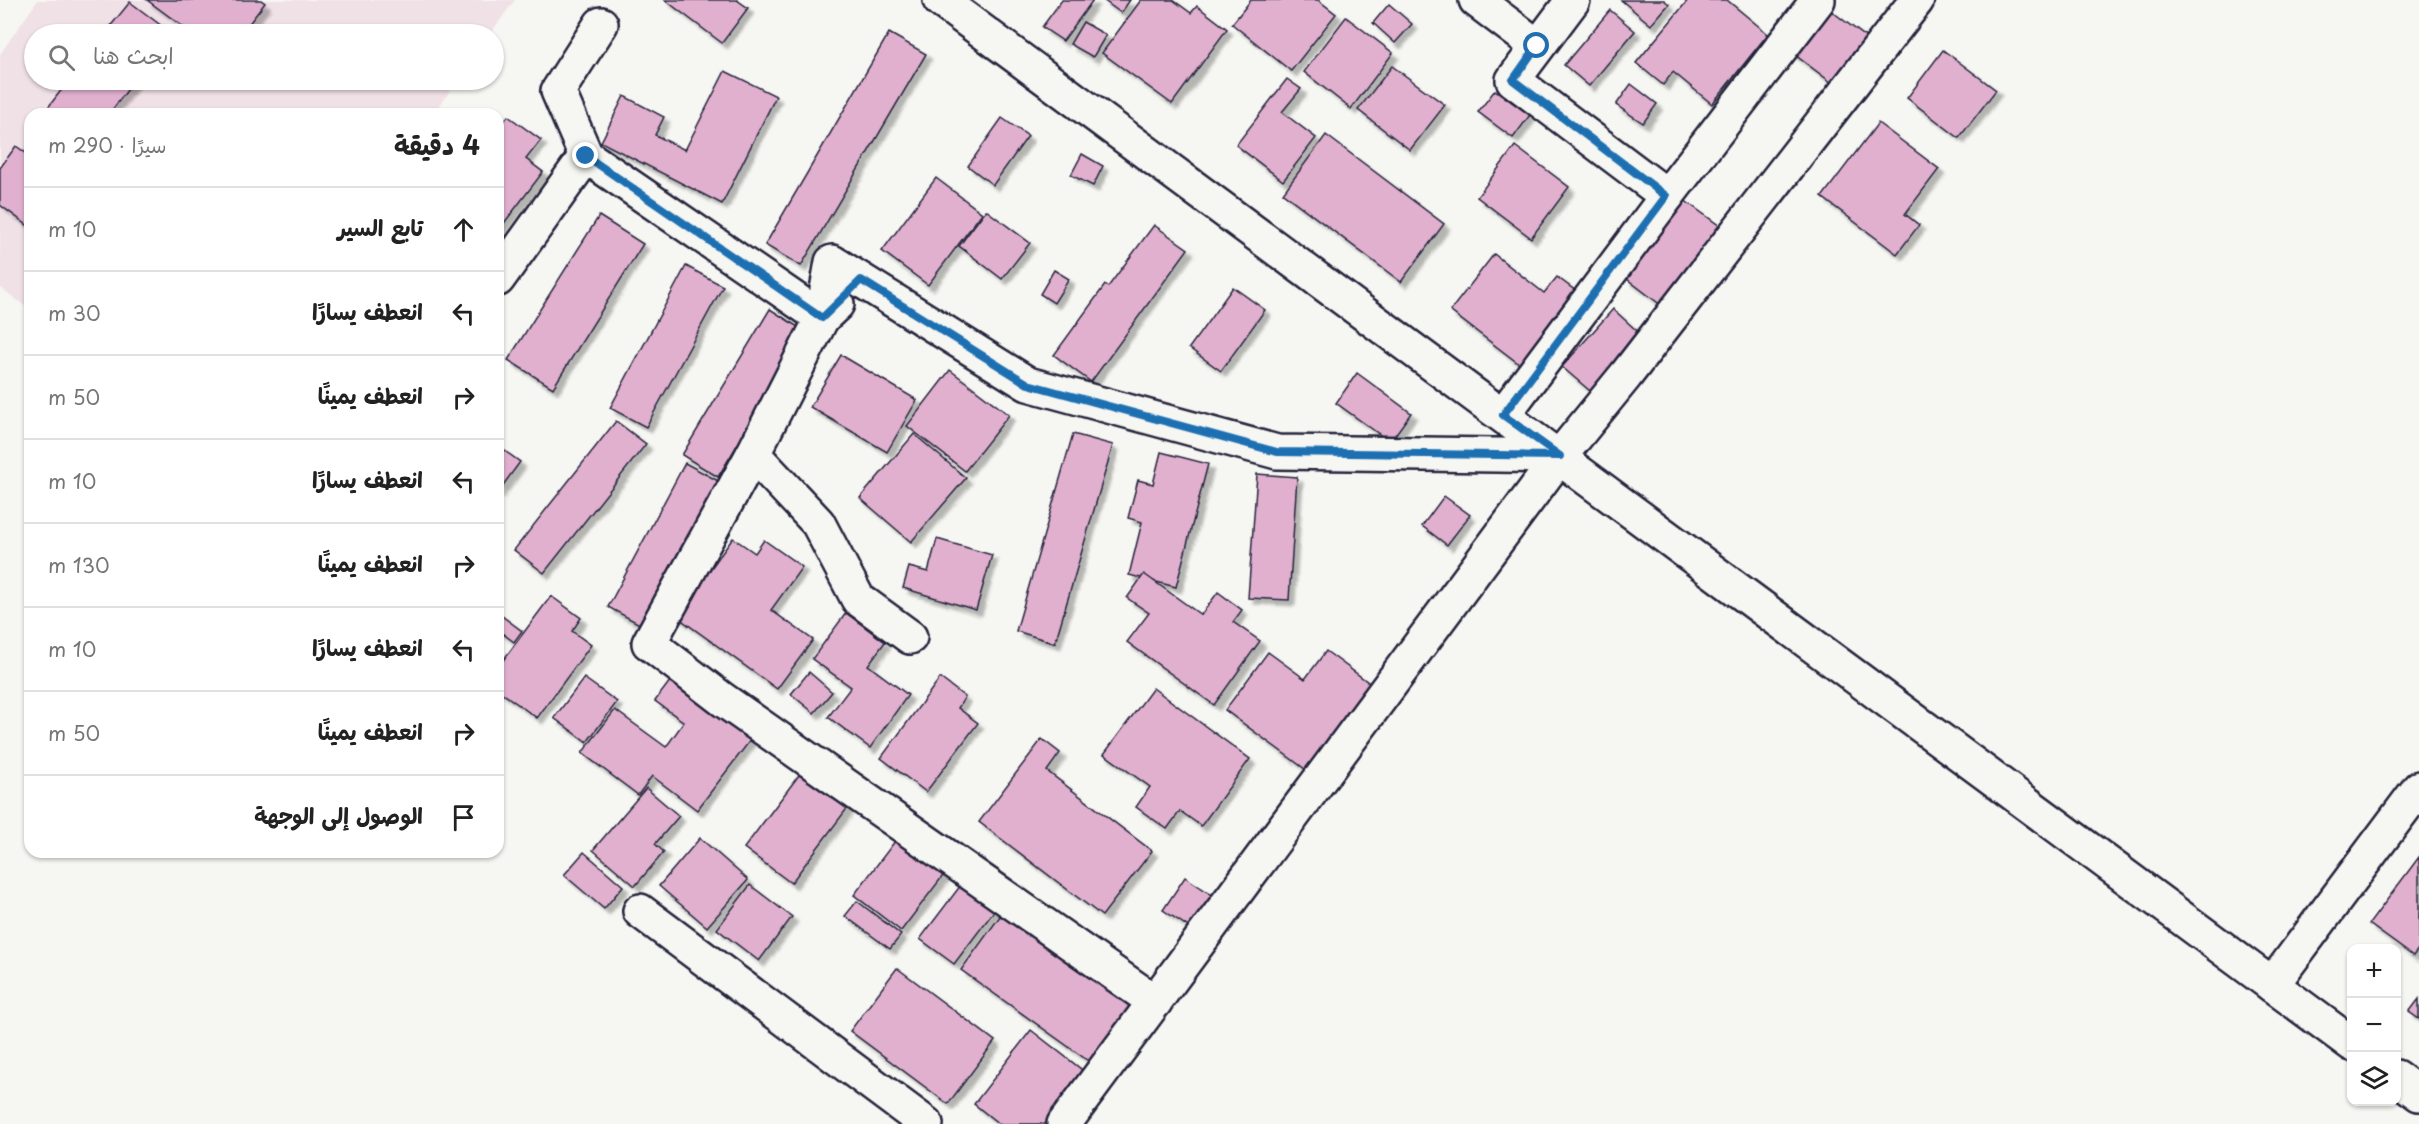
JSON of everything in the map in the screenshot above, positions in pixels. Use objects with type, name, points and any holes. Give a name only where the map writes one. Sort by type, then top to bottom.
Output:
[{"type":"street","points":[[940,0],[1560,456],[2347,1040]]},
{"type":"street","points":[[1476,0],[1537,46]]},
{"type":"street","points":[[1573,0],[1513,80],[1666,196]]},
{"type":"street","points":[[1503,415],[1666,196],[1818,0]]},
{"type":"street","points":[[1064,1124],[1560,456],[1626,375],[1917,0]]},
{"type":"street","points":[[601,24],[558,91],[586,156],[822,318]]},
{"type":"street","points":[[504,271],[586,156]]},
{"type":"street","points":[[1155,1002],[722,699],[649,643],[753,454],[822,318],[832,262],[1028,384],[1277,452],[1560,456]]},
{"type":"street","points":[[753,454],[818,523],[858,599],[910,637]]},
{"type":"street","points":[[2272,985],[2419,788]]},
{"type":"street","points":[[640,911],[926,1124]]},
{"type":"street","points":[[2401,1080],[2419,1094]]},
{"type":"shaded area","points":[[38,0],[515,0],[497,24],[24,24],[24,90],[451,90],[437,108],[24,108],[24,305],[0,287],[0,54]]},
{"type":"building","points":[[147,0],[261,0],[265,3],[249,24],[179,24]]},
{"type":"building","points":[[665,0],[737,0],[748,8],[722,43]]},
{"type":"building","points":[[1062,0],[1093,0],[1063,41],[1042,27]]},
{"type":"building","points":[[1103,0],[1130,0],[1121,13]]},
{"type":"building","points":[[1141,0],[1173,0],[1191,13],[1197,6],[1227,29],[1172,104],[1102,53]]},
{"type":"building","points":[[1251,0],[1318,0],[1336,14],[1291,71],[1232,24]]},
{"type":"building","points":[[1621,0],[1664,0],[1669,4],[1651,25]]},
{"type":"building","points":[[1688,0],[1727,0],[1768,34],[1712,104],[1673,72],[1663,85],[1636,63]]},
{"type":"building","points":[[130,2],[159,24],[112,24]]},
{"type":"building","points":[[1389,4],[1412,24],[1395,43],[1373,23]]},
{"type":"building","points":[[1826,7],[1875,44],[1840,89],[1791,52]]},
{"type":"building","points":[[1610,10],[1635,31],[1589,86],[1564,65]]},
{"type":"building","points":[[1346,17],[1393,53],[1351,109],[1304,72]]},
{"type":"building","points":[[1083,22],[1106,35],[1093,57],[1070,44]]},
{"type":"building","points":[[889,33],[926,54],[801,266],[765,245]]},
{"type":"building","points":[[1943,50],[1996,90],[1959,138],[1907,98]]},
{"type":"building","points":[[1392,66],[1445,105],[1410,150],[1358,110]]},
{"type":"building","points":[[725,71],[776,96],[722,204],[601,142],[624,96],[664,117],[655,135],[685,150]]},
{"type":"building","points":[[1287,79],[1301,89],[1282,112],[1316,138],[1283,181],[1236,145]]},
{"type":"building","points":[[1631,84],[1657,104],[1643,123],[1616,105]]},
{"type":"building","points":[[61,90],[127,90],[114,108],[48,108]]},
{"type":"building","points":[[1495,90],[1530,115],[1513,138],[1478,112]]},
{"type":"building","points":[[508,116],[541,140],[526,159],[543,172],[504,223],[504,121]]},
{"type":"building","points":[[1002,118],[1028,136],[993,185],[968,166]]},
{"type":"building","points":[[1878,123],[1939,169],[1905,214],[1919,225],[1897,254],[1822,197]]},
{"type":"building","points":[[1326,135],[1444,224],[1401,282],[1283,193]]},
{"type":"building","points":[[16,146],[24,152],[24,223],[0,205],[0,168]]},
{"type":"building","points":[[1515,146],[1569,187],[1531,238],[1477,197]]},
{"type":"building","points":[[1082,154],[1103,166],[1093,186],[1071,175]]},
{"type":"building","points":[[936,178],[982,213],[928,285],[882,251]]},
{"type":"building","points":[[1684,200],[1724,229],[1666,309],[1627,279]]},
{"type":"building","points":[[986,210],[1030,243],[1002,279],[959,246]]},
{"type":"building","points":[[599,216],[643,244],[553,388],[508,360]]},
{"type":"building","points":[[1154,225],[1188,249],[1091,382],[1054,355],[1105,285],[1108,287]]},
{"type":"building","points":[[1494,254],[1544,293],[1557,277],[1584,297],[1527,370],[1450,311]]},
{"type":"building","points":[[686,266],[723,286],[646,427],[610,408]]},
{"type":"building","points":[[1054,270],[1069,279],[1054,303],[1040,294]]},
{"type":"building","points":[[1233,287],[1265,310],[1221,371],[1189,348]]},
{"type":"building","points":[[770,309],[806,332],[718,477],[682,455]]},
{"type":"building","points":[[1613,309],[1647,340],[1597,397],[1562,367]]},
{"type":"building","points":[[841,355],[917,400],[887,452],[810,407]]},
{"type":"building","points":[[950,370],[1009,415],[965,471],[907,426]]},
{"type":"building","points":[[1357,373],[1411,413],[1390,442],[1336,403]]},
{"type":"building","points":[[616,421],[646,444],[544,573],[514,550]]},
{"type":"building","points":[[914,434],[966,478],[911,542],[860,498]]},
{"type":"building","points":[[1073,434],[1113,445],[1055,643],[1016,631]]},
{"type":"building","points":[[504,450],[520,462],[504,484]]},
{"type":"building","points":[[1161,452],[1208,464],[1176,587],[1129,575],[1142,522],[1128,518],[1138,480],[1153,484]]},
{"type":"building","points":[[685,463],[722,483],[645,627],[608,607]]},
{"type":"building","points":[[1257,474],[1297,477],[1289,600],[1248,598]]},
{"type":"building","points":[[1444,496],[1470,515],[1447,545],[1422,526]]},
{"type":"building","points":[[733,538],[755,553],[764,540],[802,567],[771,610],[813,640],[777,689],[676,616]]},
{"type":"building","points":[[937,539],[992,555],[976,610],[903,588],[909,567],[928,572]]},
{"type":"building","points":[[1144,574],[1201,615],[1218,592],[1242,610],[1233,622],[1260,641],[1214,705],[1127,642],[1149,613],[1127,598]]},
{"type":"building","points":[[551,596],[581,618],[572,631],[591,645],[537,718],[504,694],[504,659]]},
{"type":"building","points":[[846,613],[885,642],[868,665],[908,695],[870,748],[828,717],[851,687],[812,659]]},
{"type":"building","points":[[504,618],[522,631],[514,642],[504,634]]},
{"type":"building","points":[[1326,651],[1372,685],[1309,772],[1225,710],[1268,652],[1305,679]]},
{"type":"building","points":[[809,672],[832,692],[814,713],[791,694]]},
{"type":"building","points":[[584,678],[617,702],[587,742],[554,718]]},
{"type":"building","points":[[940,678],[965,697],[958,708],[978,723],[926,792],[881,758]]},
{"type":"building","points":[[670,681],[710,712],[719,701],[758,730],[697,810],[652,776],[638,795],[582,753],[615,710],[666,747],[684,722],[655,701]]},
{"type":"building","points":[[1153,688],[1250,759],[1201,826],[1180,811],[1167,829],[1136,807],[1150,787],[1104,754]]},
{"type":"building","points":[[1042,739],[1060,753],[1047,771],[1152,851],[1102,916],[979,822]]},
{"type":"building","points":[[808,763],[855,798],[791,883],[744,848]]},
{"type":"building","points":[[646,788],[679,816],[655,844],[664,852],[635,886],[593,850]]},
{"type":"building","points":[[905,828],[952,864],[901,931],[854,895]]},
{"type":"building","points":[[700,838],[748,880],[707,927],[659,886]]},
{"type":"building","points":[[584,852],[623,886],[604,909],[564,875]]},
{"type":"building","points":[[2419,857],[2419,948],[2413,956],[2401,947],[2401,944],[2396,944],[2369,924]]},
{"type":"building","points":[[967,877],[1001,902],[954,964],[920,939]]},
{"type":"building","points":[[1185,877],[1218,899],[1196,932],[1163,910]]},
{"type":"building","points":[[750,885],[792,917],[759,961],[717,929]]},
{"type":"building","points":[[857,901],[901,935],[890,949],[845,916]]},
{"type":"building","points":[[1011,901],[1149,1002],[1101,1070],[961,970]]},
{"type":"building","points":[[897,968],[995,1041],[948,1104],[850,1031]]},
{"type":"building","points":[[2419,999],[2419,1019],[2409,1012]]},
{"type":"building","points":[[1031,1030],[1086,1073],[1046,1124],[999,1124],[974,1104]]},
{"type":"route","points":[[586,156],[686,227],[822,318],[861,280],[1028,384],[1277,452],[1560,456],[1503,415],[1666,196],[1513,80],[1537,46]]}]
